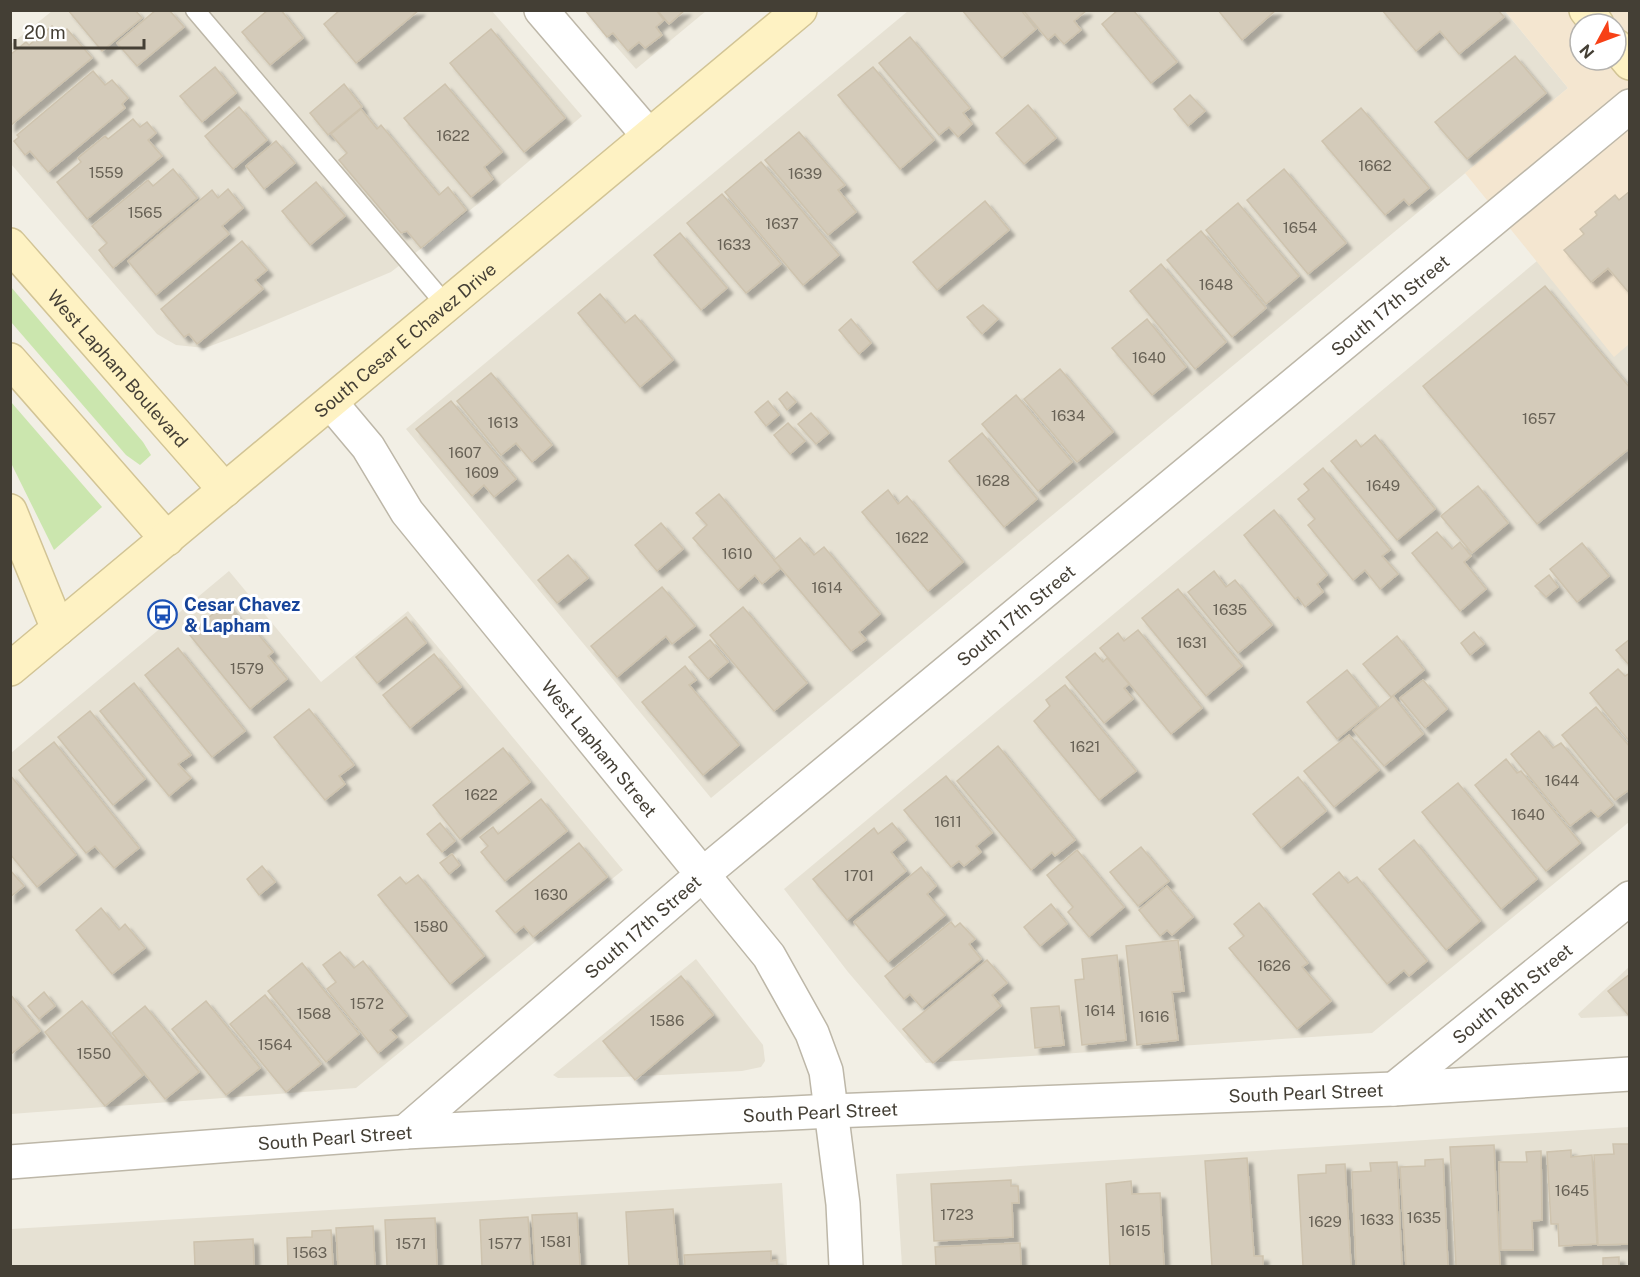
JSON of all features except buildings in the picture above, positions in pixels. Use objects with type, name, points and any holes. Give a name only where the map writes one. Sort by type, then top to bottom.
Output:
[{"type":"main road","name":"South Cesar E Chavez Drive","points":[[10,669],[800,10]]},
{"type":"main road","name":"West Lapham Boulevard","points":[[10,245],[225,490]]},
{"type":"main road","points":[[10,360],[167,538]]},
{"type":"main road","points":[[10,511],[58,629]]},
{"type":"street","points":[[541,10],[649,136]]},
{"type":"street","name":"South 17th Street","points":[[405,1132],[702,875],[1629,106]]},
{"type":"street","name":"West Lapham Street","points":[[331,403],[368,447],[407,512],[769,956],[807,1023],[826,1071],[843,1204],[846,1266]]},
{"type":"street","name":"South 18th Street","points":[[1394,1089],[1629,898]]},
{"type":"street","name":"South Pearl Street","points":[[10,1162],[405,1132],[832,1111],[1394,1089],[1629,1074]]},
{"type":"lane","points":[[195,10],[446,305]]},
{"type":"shaded area","points":[[52,11],[492,11],[582,116],[488,196],[391,272],[205,348],[176,345],[157,334],[11,164],[10,45]]},
{"type":"shaded area","points":[[585,11],[706,11],[636,69]]},
{"type":"shaded area","points":[[908,11],[1505,11],[1568,88],[711,798],[406,429]]},
{"type":"shaded area","points":[[1505,11],[1629,11],[1629,344],[1614,357],[1465,173],[1568,88]]},
{"type":"shaded area","points":[[1537,261],[1614,356],[1629,343],[1629,822],[1372,1033],[926,1063],[848,972],[784,889]]},
{"type":"shaded area","points":[[229,571],[321,682],[408,611],[623,870],[356,1088],[11,1114],[11,753]]},
{"type":"shaded area","points":[[696,959],[763,1045],[765,1061],[761,1067],[742,1071],[622,1077],[558,1078],[553,1075]]},
{"type":"shaded area","points":[[1629,967],[1629,1016],[1581,1018],[1578,1014]]},
{"type":"shaded area","points":[[1629,1127],[1629,1266],[902,1266],[896,1174]]},
{"type":"shaded area","points":[[782,1183],[787,1266],[11,1266],[11,1229]]},
{"type":"green space","points":[[11,287],[143,442],[151,455],[140,465],[126,455],[11,322]]},
{"type":"green space","points":[[11,402],[102,507],[54,550],[11,463]]},
{"type":"place","name":"Cesar Chavez & Lapham","points":[[163,614]]}]
